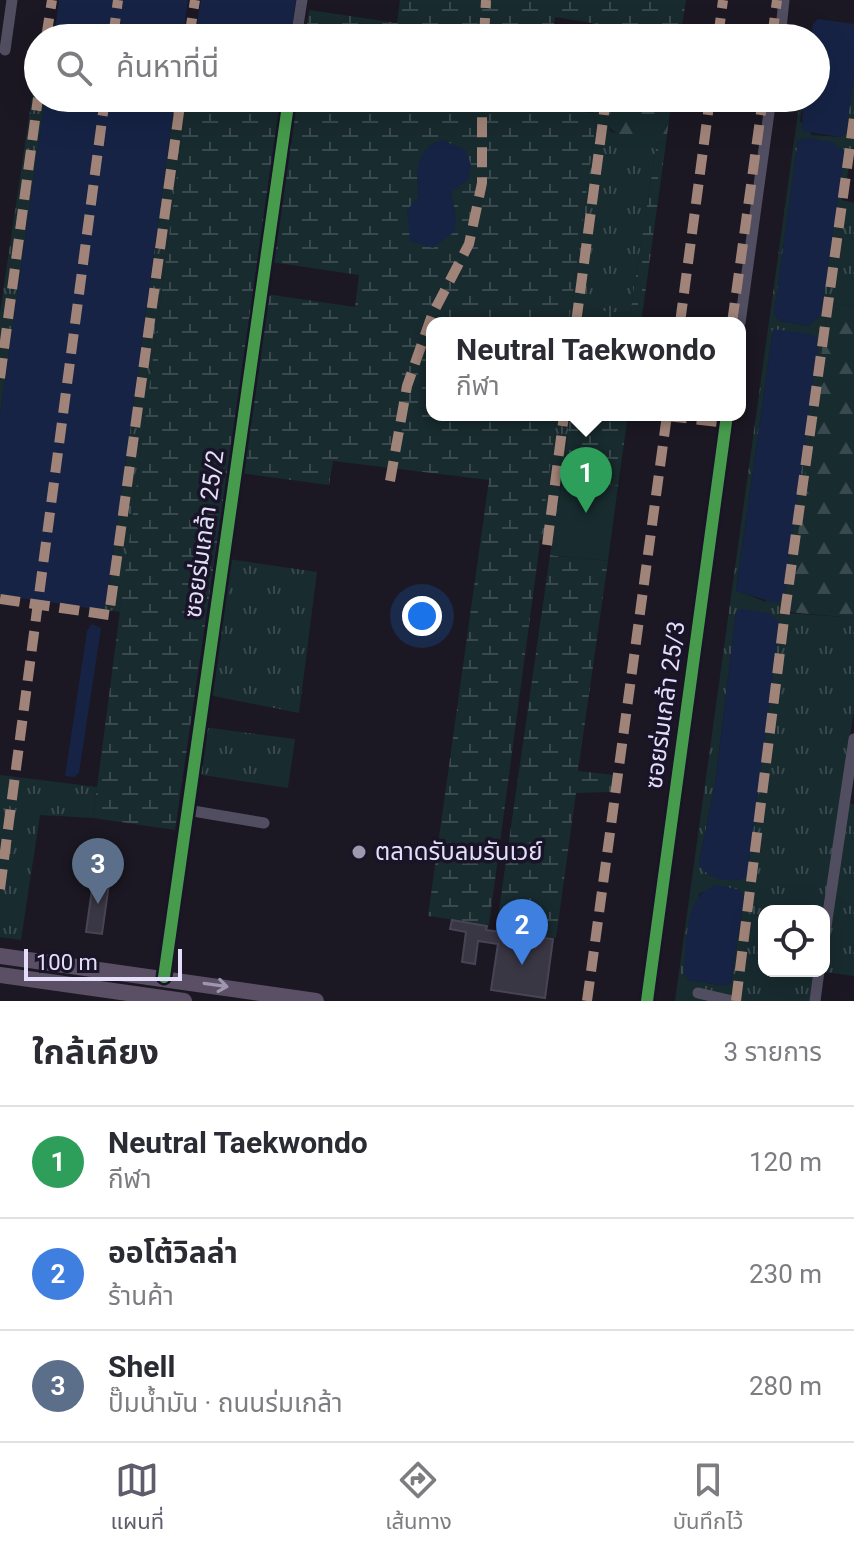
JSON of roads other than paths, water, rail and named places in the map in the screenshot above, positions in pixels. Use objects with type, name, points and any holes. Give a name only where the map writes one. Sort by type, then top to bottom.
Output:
[{"type":"main road","points":[[0,956],[316,1001]]},
{"type":"main road","points":[[0,975],[184,1001]]},
{"type":"street","points":[[5,50],[12,0]]},
{"type":"street","points":[[298,24],[302,0]]},
{"type":"street","points":[[781,24],[784,0]]},
{"type":"street","name":"ซอยร่มเกล้า 25/2","points":[[164,977],[287,112]]},
{"type":"street","points":[[741,317],[769,112]]},
{"type":"street","name":"ซอยร่มเกล้า 25/3","points":[[647,1001],[726,421]]},
{"type":"street","points":[[829,905],[854,739]]},
{"type":"street","points":[[187,810],[264,823]]},
{"type":"street","points":[[815,1001],[818,977]]},
{"type":"street","points":[[698,993],[733,1001]]},
{"type":"water","points":[[59,0],[188,0],[185,24],[56,24]]},
{"type":"water","points":[[201,0],[296,0],[292,24],[197,24]]},
{"type":"water","points":[[818,19],[854,24],[854,74],[846,133],[840,137],[802,131],[803,112],[830,112],[830,24],[813,24]]},
{"type":"water","points":[[43,112],[173,112],[107,600],[101,610],[0,595],[0,415]]},
{"type":"water","points":[[809,138],[832,142],[845,152],[821,315],[808,326],[780,321],[774,314],[798,141]]},
{"type":"water","points":[[443,140],[466,151],[471,165],[468,180],[451,192],[456,219],[454,232],[433,248],[410,241],[407,210],[419,196],[417,178],[422,154],[434,143]]},
{"type":"water","points":[[773,329],[811,334],[819,341],[784,599],[775,603],[736,591]]},
{"type":"water","points":[[743,609],[771,614],[780,623],[747,878],[726,880],[707,874],[699,864],[715,784],[736,612]]},
{"type":"water","points":[[92,624],[101,628],[79,773],[74,777],[65,776],[87,631]]},
{"type":"water","points":[[718,885],[740,890],[744,897],[731,983],[725,986],[689,980],[684,974],[693,908],[707,889]]},
{"type":"place","name":"Neutral Taekwondo","points":[[586,513]]},
{"type":"place","name":"ตลาดรับลมรันเวย์","points":[[359,852]]},
{"type":"place","name":"Shell","points":[[98,904]]},
{"type":"place","name":"ออโต้วิลล่า","points":[[522,965]]}]
